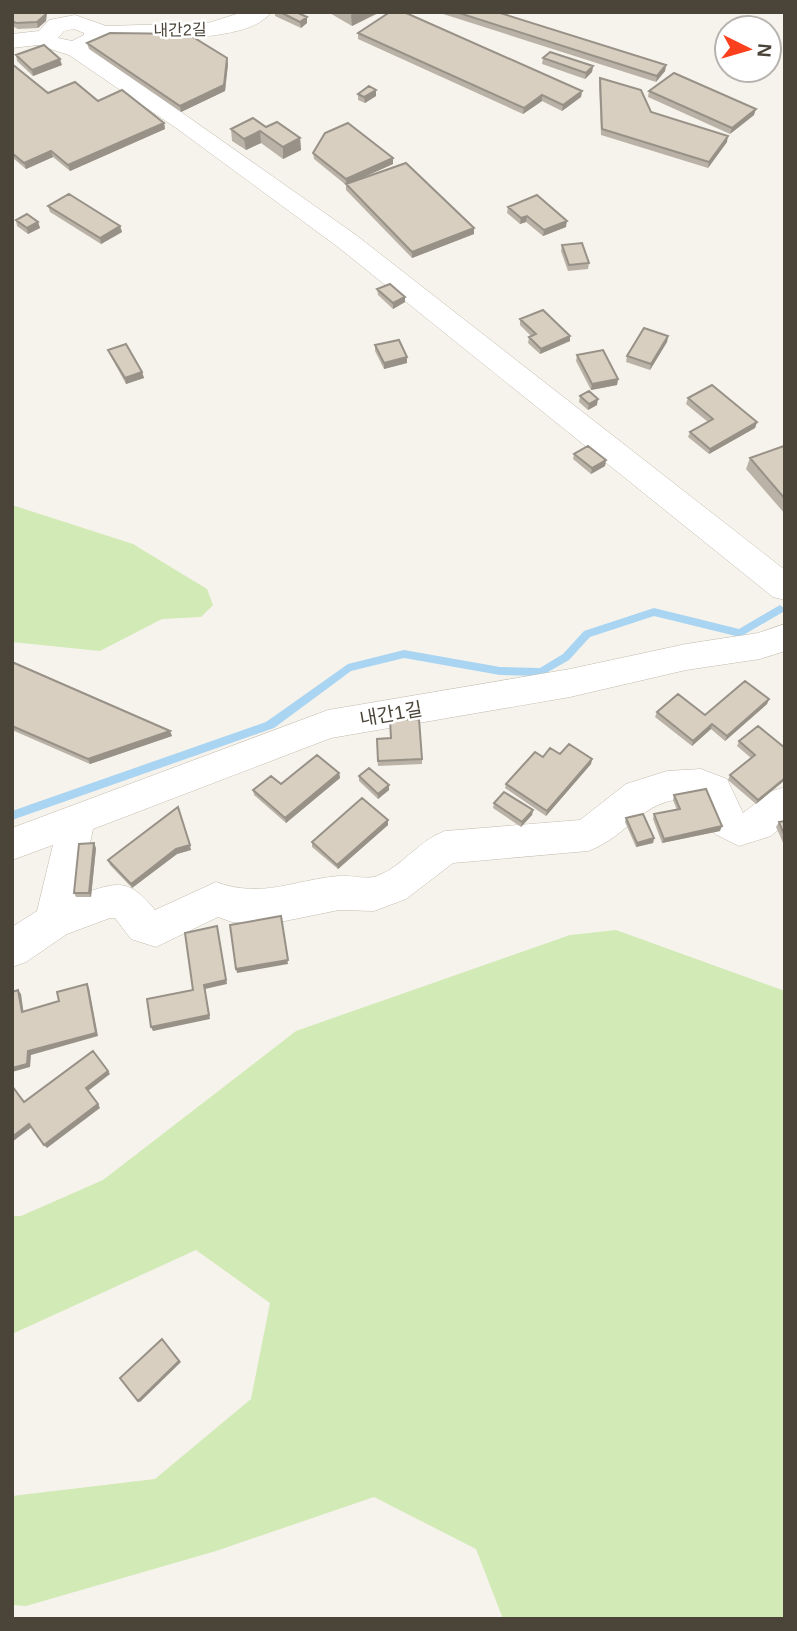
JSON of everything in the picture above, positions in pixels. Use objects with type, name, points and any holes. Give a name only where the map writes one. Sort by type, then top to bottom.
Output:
[{"type":"lane","name":"내간2길","points":[[74,29],[200,33],[244,23],[260,12]]},
{"type":"lane","points":[[12,41],[46,37],[56,46],[74,29],[188,125],[347,241],[785,588]]},
{"type":"lane","name":"내간1길","points":[[12,844],[328,724],[570,683],[686,657],[760,646],[785,637]]},
{"type":"lane","points":[[12,949],[54,921],[110,901],[125,902],[145,927],[156,929],[216,899],[233,905],[265,908],[339,893],[374,894],[393,887],[445,847],[588,835],[639,795],[667,786],[701,785],[714,790],[728,824],[739,830],[758,825],[785,802]]},
{"type":"lane","points":[[54,921],[77,820]]},
{"type":"green space","points":[[12,505],[133,544],[207,589],[213,605],[201,617],[162,619],[100,651],[12,642]]},
{"type":"green space","points":[[616,930],[785,991],[785,1619],[503,1619],[476,1549],[374,1497],[216,1551],[26,1606],[12,1605],[12,1496],[155,1479],[251,1399],[270,1303],[196,1250],[12,1334],[12,1216],[21,1216],[103,1180],[296,1031],[570,935]]},
{"type":"building","points":[[12,12],[45,12],[45,15],[37,22],[16,23],[12,21]]},
{"type":"building","points":[[280,12],[296,12],[307,17],[300,22]]},
{"type":"building","points":[[390,12],[404,12],[582,91],[563,105],[542,95],[524,108],[358,33]]},
{"type":"building","points":[[456,12],[497,12],[666,65],[657,76]]},
{"type":"building","points":[[110,33],[188,34],[227,58],[224,85],[180,106],[87,43]]},
{"type":"building","points":[[44,45],[60,59],[32,70],[16,55]]},
{"type":"building","points":[[550,52],[593,66],[586,73],[543,58]]},
{"type":"building","points":[[12,64],[48,93],[75,82],[98,101],[122,90],[164,123],[68,165],[51,151],[24,163],[12,153]]},
{"type":"building","points":[[674,73],[756,109],[732,128],[649,91]]},
{"type":"building","points":[[600,78],[641,90],[651,112],[728,136],[709,162],[602,129]]},
{"type":"building","points":[[369,86],[376,90],[364,97],[358,94]]},
{"type":"building","points":[[253,118],[266,127],[277,122],[300,138],[283,147],[260,131],[244,139],[231,129]]},
{"type":"building","points":[[348,123],[393,158],[346,179],[313,153],[325,133]]},
{"type":"building","points":[[406,163],[474,228],[412,252],[346,184]]},
{"type":"building","points":[[69,194],[120,226],[100,238],[48,206]]},
{"type":"building","points":[[537,195],[567,221],[544,230],[527,216],[521,218],[508,207]]},
{"type":"building","points":[[27,214],[38,222],[27,228],[16,220]]},
{"type":"building","points":[[582,243],[589,263],[569,265],[562,245]]},
{"type":"building","points":[[390,284],[405,297],[393,303],[377,289]]},
{"type":"building","points":[[543,310],[570,336],[541,349],[529,337],[536,334],[520,319]]},
{"type":"building","points":[[644,328],[668,336],[651,364],[627,356]]},
{"type":"building","points":[[399,340],[407,357],[384,363],[375,345]]},
{"type":"building","points":[[126,344],[142,372],[125,378],[108,350]]},
{"type":"building","points":[[603,350],[618,379],[592,384],[577,355]]},
{"type":"building","points":[[712,385],[757,422],[710,449],[690,432],[713,419],[688,398]]},
{"type":"building","points":[[589,391],[598,399],[589,404],[580,396]]},
{"type":"building","points":[[588,446],[606,460],[592,468],[574,454]]},
{"type":"building","points":[[785,447],[785,499],[750,458]]},
{"type":"building","points":[[12,662],[170,731],[88,759],[12,726]]},
{"type":"building","points":[[745,681],[769,699],[727,736],[712,724],[693,741],[657,712],[678,694],[705,715]]},
{"type":"building","points":[[419,719],[422,759],[378,761],[377,739],[391,738],[390,720]]},
{"type":"building","points":[[758,726],[785,748],[785,778],[758,800],[730,775],[755,755],[739,741]]},
{"type":"building","points":[[569,744],[592,759],[547,811],[506,784],[535,752],[543,757],[550,748],[560,754]]},
{"type":"building","points":[[317,755],[339,773],[285,818],[253,790],[271,776],[281,784]]},
{"type":"building","points":[[369,768],[389,785],[378,794],[359,776]]},
{"type":"building","points":[[706,789],[722,826],[664,839],[654,814],[680,809],[674,795]]},
{"type":"building","points":[[504,792],[533,810],[522,822],[494,803]]},
{"type":"building","points":[[362,798],[388,820],[337,865],[312,842]]},
{"type":"building","points":[[178,807],[190,845],[176,849],[131,884],[108,860]]},
{"type":"building","points":[[643,814],[654,838],[637,843],[626,818]]},
{"type":"building","points":[[785,821],[785,837],[779,822]]},
{"type":"building","points":[[94,843],[89,893],[74,893],[79,844]]},
{"type":"building","points":[[281,916],[288,960],[236,969],[230,925]]},
{"type":"building","points":[[217,926],[226,980],[204,985],[209,1015],[151,1027],[147,999],[193,990],[185,933]]},
{"type":"building","points":[[87,984],[96,1033],[28,1051],[27,1064],[12,1068],[12,992],[18,990],[22,1012],[59,1001],[57,992]]},
{"type":"building","points":[[93,1051],[108,1071],[86,1088],[98,1104],[44,1145],[29,1124],[12,1137],[12,1086],[24,1102]]},
{"type":"building","points":[[162,1339],[179,1361],[138,1401],[120,1378]]},
{"type":"waterway","points":[[12,816],[270,725],[348,668],[404,654],[500,671],[541,672],[566,657],[587,634],[654,612],[740,633],[780,609]]}]
